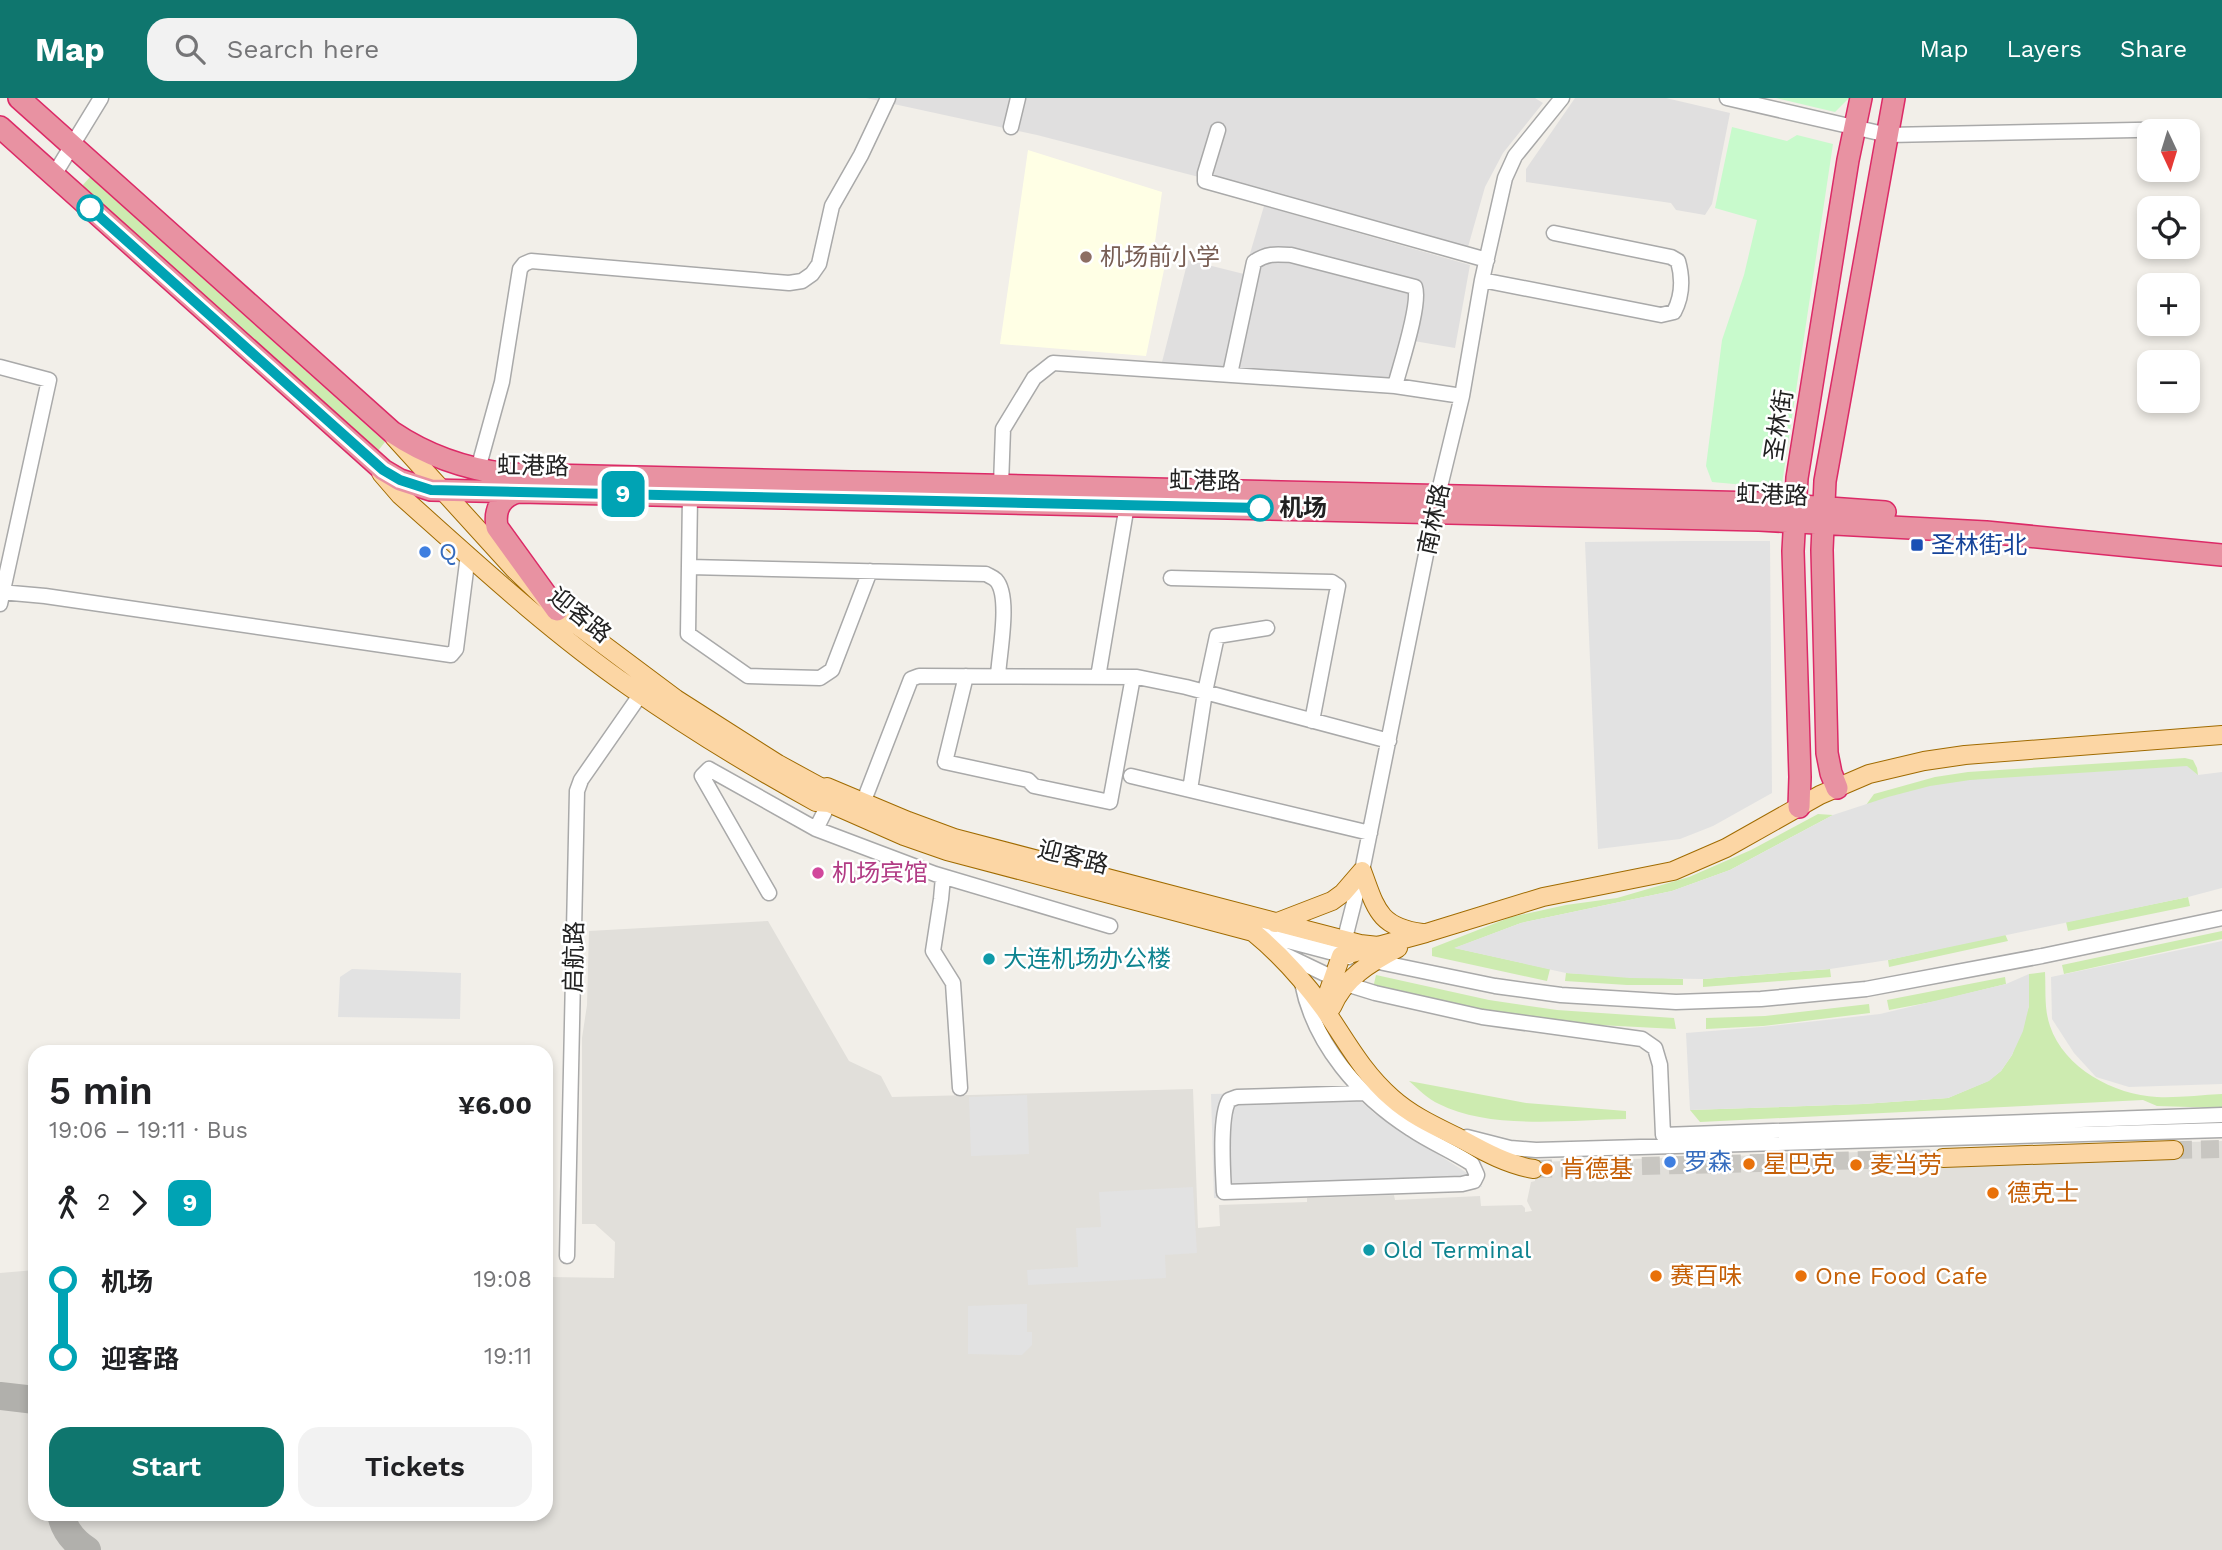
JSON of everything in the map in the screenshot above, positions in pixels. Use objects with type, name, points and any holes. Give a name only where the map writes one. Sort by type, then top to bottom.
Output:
[{"type":"highway","name":"迎客路","points":[[19,98],[379,421]]},
{"type":"highway","name":"圣林街","points":[[1799,807],[1793,551],[1797,478],[1861,98]]},
{"type":"highway","points":[[1838,788],[1831,773],[1827,753],[1822,550],[1825,481],[1895,98]]},
{"type":"highway","name":"迎客路","points":[[0,127],[363,452]]},
{"type":"highway","name":"虹港路","points":[[379,421],[410,444],[451,461],[507,474],[1001,485],[1436,504],[1795,513],[2029,523],[2222,542]]},
{"type":"highway","name":"虹港路","points":[[363,452],[383,470],[400,480],[431,490],[1127,505],[1436,504]]},
{"type":"highway","points":[[518,492],[510,494],[500,503],[497,527],[557,610]]},
{"type":"highway","name":"虹港路","points":[[1823,515],[2222,555]]},
{"type":"main road","name":"迎客路","points":[[379,421],[514,569],[557,610],[645,688],[718,746],[768,776],[816,802],[829,803],[904,836],[947,851],[1253,932]]},
{"type":"main road","name":"迎客路","points":[[363,452],[400,495],[566,638],[645,688],[822,788],[827,787],[954,838],[1275,923],[1343,948]]},
{"type":"main road","points":[[1340,981],[1376,954],[1426,933],[1543,897],[1673,871],[1726,848],[1799,807],[1870,774],[1924,761],[1965,755],[2222,735]]},
{"type":"main road","points":[[1275,923],[1332,901],[1343,893],[1362,871],[1382,916],[1394,926],[1426,933]]},
{"type":"main road","points":[[1253,932],[1274,949],[1302,981],[1365,1071],[1393,1099],[1418,1116],[1500,1158],[1534,1169]]},
{"type":"main road","points":[[1326,1012],[1340,981],[1343,948],[1376,954]]},
{"type":"main road","points":[[1943,1158],[2174,1150]]},
{"type":"street","points":[[54,175],[101,98]]},
{"type":"street","points":[[478,469],[502,382],[520,269],[524,264],[531,261],[789,283],[802,281],[813,274],[819,264],[832,206],[861,155],[888,98]]},
{"type":"street","points":[[1011,127],[1018,98]]},
{"type":"street","points":[[1727,98],[1888,135],[2137,130]]},
{"type":"street","name":"南林路","points":[[1343,948],[1370,833],[1436,504],[1462,396],[1482,280],[1505,178],[1515,156],[1560,99]]},
{"type":"street","points":[[1218,130],[1205,181],[1487,260]]},
{"type":"street","points":[[1482,280],[1661,315],[1674,312],[1682,288],[1678,261],[1671,257],[1555,233]]},
{"type":"street","points":[[1230,374],[1254,262],[1265,254],[1291,255],[1415,287],[1418,293],[1415,311],[1395,386]]},
{"type":"street","points":[[1001,485],[1003,429],[1034,378],[1053,363],[1395,386],[1462,396]]},
{"type":"street","points":[[0,367],[49,380],[1,596],[45,596],[451,655],[456,649],[468,555]]},
{"type":"street","points":[[690,496],[688,634],[748,676],[820,678],[832,670],[870,571]]},
{"type":"street","points":[[1098,677],[1127,505]]},
{"type":"street","points":[[689,567],[986,573],[996,580],[1003,593],[998,676]]},
{"type":"street","points":[[1171,578],[1332,582],[1338,586],[1312,721]]},
{"type":"street","points":[[1190,790],[1205,692],[1217,636],[1267,628]]},
{"type":"street","points":[[863,803],[911,679],[919,676],[1133,677],[1205,692],[1389,741]]},
{"type":"street","points":[[966,676],[945,762],[1028,779],[1034,786],[1110,802],[1133,677]]},
{"type":"street","name":"启航路","points":[[567,1255],[577,790],[581,780],[645,688]]},
{"type":"street","points":[[769,893],[702,776],[709,769],[816,829],[943,877],[1110,926]]},
{"type":"street","points":[[1130,776],[1370,833]]},
{"type":"street","points":[[816,829],[829,803]]},
{"type":"street","points":[[943,877],[933,951],[953,983],[960,1088]]},
{"type":"street","points":[[1376,954],[1495,986],[1561,995],[1676,1002],[1761,999],[1866,989],[2222,918]]},
{"type":"street","points":[[1253,932],[1343,948]]},
{"type":"street","points":[[1274,949],[1340,981],[1375,993],[1482,1017],[1642,1039],[1655,1048],[1661,1065],[1663,1135],[2222,1115]]},
{"type":"street","points":[[1302,981],[1315,1025],[1353,1082],[1393,1118],[1472,1164],[1477,1171],[1476,1178],[1462,1184],[1224,1192],[1225,1107],[1228,1100],[1237,1097],[1364,1093]]},
{"type":"street","points":[[1442,1129],[1510,1148],[1536,1150],[2222,1129]]},
{"type":"shaded area","points":[[866,98],[1535,98],[1543,103],[1503,153],[1485,187],[1468,247],[1037,135]]},
{"type":"shaded area","points":[[1575,98],[1666,98],[1730,113],[1712,204],[1705,215],[1676,210],[1671,203],[1526,182],[1526,169]]},
{"type":"shaded area","name":"机场前小学","points":[[1028,150],[1162,192],[1154,249],[1165,265],[1146,356],[1000,344]]},
{"type":"shaded area","points":[[1264,206],[1470,265],[1455,348],[1414,341],[1405,380],[1161,366],[1188,260],[1244,274]]},
{"type":"shaded area","points":[[1770,541],[1772,793],[1713,826],[1680,839],[1598,849],[1585,542]]},
{"type":"shaded area","points":[[2187,766],[2198,775],[2222,772],[2222,888],[2188,897],[1888,960],[1830,969],[1703,979],[1630,978],[1566,973],[1454,948],[1521,923],[1672,891],[1730,870],[1833,815],[1930,786],[1970,780]]},
{"type":"shaded area","points":[[768,921],[849,1061],[881,1076],[892,1097],[1193,1089],[1198,1228],[1220,1226],[1219,1205],[1307,1202],[1307,1198],[1394,1195],[1395,1200],[1480,1196],[1481,1206],[1522,1205],[1525,1212],[1532,1211],[1527,1201],[1531,1182],[1535,1181],[1534,1162],[2222,1141],[2222,1550],[0,1550],[0,1273],[28,1271],[28,1521],[553,1521],[553,1277],[614,1278],[615,1242],[595,1224],[582,1224],[582,1038],[587,1005],[589,931]]},
{"type":"shaded area","points":[[2222,941],[2222,1084],[2129,1087],[2096,1077],[2074,1053],[2052,1019],[2051,977]]},
{"type":"shaded area","points":[[352,969],[461,973],[460,1019],[338,1017],[340,977]]},
{"type":"shaded area","points":[[2029,974],[2029,1006],[2023,1031],[2012,1055],[2001,1071],[1989,1081],[1948,1098],[1690,1110],[1686,1033],[1880,1014],[2006,984]]},
{"type":"shaded area","points":[[1350,1091],[1375,1114],[1478,1180],[1482,1187],[1214,1198],[1211,1094]]},
{"type":"shaded area","points":[[1027,1095],[1029,1154],[971,1156],[969,1097]]},
{"type":"shaded area","points":[[1193,1187],[1197,1253],[1165,1255],[1166,1278],[1028,1285],[1027,1270],[1078,1267],[1076,1228],[1101,1227],[1099,1192]]},
{"type":"shaded area","points":[[1027,1304],[1027,1332],[1032,1332],[1032,1345],[1022,1355],[968,1354],[968,1306]]},
{"type":"green space","points":[[1776,98],[1849,98],[1835,112]]},
{"type":"green space","points":[[1732,127],[1787,141],[1797,135],[1833,144],[1782,484],[1756,486],[1712,482],[1706,466],[1722,340],[1744,275],[1757,220],[1715,208]]},
{"type":"green space","points":[[90,177],[385,442],[377,452],[82,186]]},
{"type":"green space","points":[[2185,758],[2193,760],[2198,775],[1866,805],[1874,794],[1935,777],[1968,772]]},
{"type":"green space","points":[[1818,814],[1833,815],[1730,870],[1672,891],[1521,923],[1455,948],[1550,969],[1547,981],[1432,956],[1432,948],[1511,917],[1566,905],[1617,898],[1689,877],[1751,850]]},
{"type":"green space","points":[[2188,897],[2190,906],[2068,931],[2066,922]]},
{"type":"green space","points":[[2222,931],[2222,939],[2064,974],[2062,965]]},
{"type":"green space","points":[[2005,934],[2008,941],[1889,967],[1888,960]]},
{"type":"green space","points":[[1830,969],[1831,977],[1703,987],[1703,979]]},
{"type":"green space","points":[[2045,972],[2046,1006],[2050,1026],[2067,1055],[2079,1066],[2108,1085],[2141,1095],[2173,1097],[2222,1094],[2222,1108],[2157,1106],[2143,1100],[1700,1122],[1690,1110],[1948,1098],[1988,1081],[2001,1071],[2012,1055],[2029,1006],[2029,974]]},
{"type":"green space","points":[[1566,973],[1683,979],[1683,985],[1565,981]]},
{"type":"green space","points":[[1376,975],[1489,1000],[1557,1010],[1674,1018],[1676,1029],[1580,1024],[1473,1009],[1373,988]]},
{"type":"green space","points":[[2005,977],[2006,984],[1889,1010],[1887,1000]]},
{"type":"green space","points":[[1869,1004],[1870,1013],[1763,1026],[1706,1029],[1706,1018],[1765,1016]]},
{"type":"green space","points":[[1409,1081],[1526,1103],[1626,1111],[1626,1119],[1530,1122],[1481,1117],[1439,1104]]},
{"type":"taxiway","points":[[0,1396],[28,1399]]},
{"type":"taxiway","points":[[63,1521],[70,1535],[87,1550]]},
{"type":"tunnel","points":[[2174,1150],[2222,1149]]},
{"type":"tunnel","points":[[1534,1169],[1943,1158]]},
{"type":"bus line","name":"9","points":[[90,208],[383,470],[400,480],[431,490],[1260,508]]},
{"type":"place","name":"机场前小学","points":[[1086,257]]},
{"type":"place","name":"机场","points":[[1260,508]]},
{"type":"place","name":"圣林街北","points":[[1917,545]]},
{"type":"place","name":"Q","points":[[425,552]]},
{"type":"place","name":"机场宾馆","points":[[818,873]]},
{"type":"place","name":"大连机场办公楼","points":[[989,959]]},
{"type":"place","name":"罗森","points":[[1670,1162]]},
{"type":"place","name":"星巴克","points":[[1749,1164]]},
{"type":"place","name":"麦当劳","points":[[1856,1165]]},
{"type":"place","name":"肯德基","points":[[1547,1169]]},
{"type":"place","name":"德克士","points":[[1993,1193]]},
{"type":"place","name":"Old Terminal","points":[[1369,1250]]},
{"type":"place","name":"赛百味","points":[[1656,1276]]},
{"type":"place","name":"One Food Cafe","points":[[1801,1276]]}]
